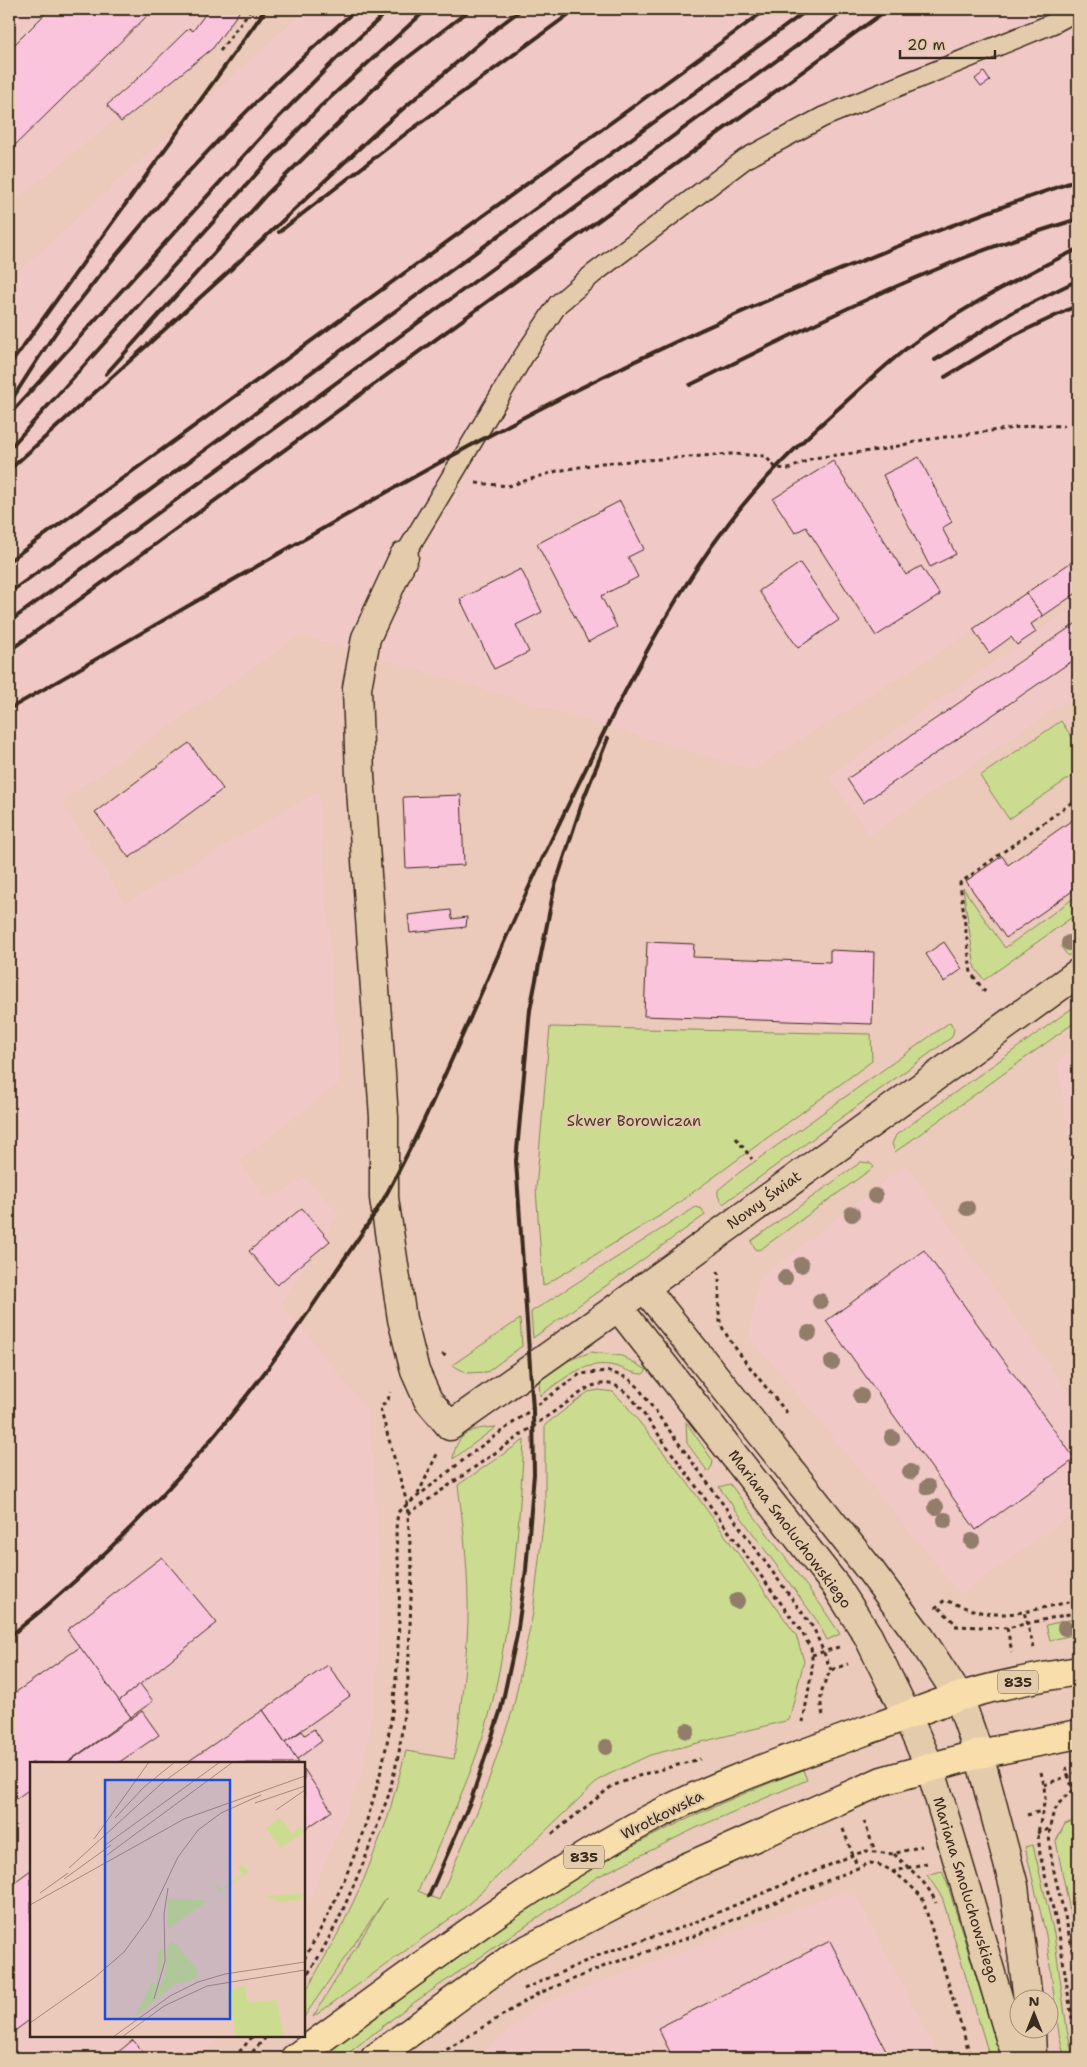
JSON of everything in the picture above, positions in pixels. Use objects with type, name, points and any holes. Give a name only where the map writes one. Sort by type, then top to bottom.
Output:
[{"type":"main road","name":"835","points":[[959,1697],[1040,1677],[1078,1671]]},
{"type":"main road","name":"Wrotkowska","points":[[295,2058],[562,1869],[640,1824],[691,1798],[959,1697]]},
{"type":"main road","points":[[375,2058],[521,1952],[676,1872],[882,1781],[979,1754],[1078,1734]]},
{"type":"street","points":[[404,556],[366,638],[357,688],[360,775],[384,1117],[384,1198],[402,1319],[415,1371],[428,1400],[450,1426]]},
{"type":"street","name":"Nowy Świat","points":[[450,1426],[644,1288],[1078,973]]},
{"type":"street","points":[[644,1288],[870,1570],[920,1637],[959,1697],[979,1754],[1014,1886],[1027,1990]]},
{"type":"street","name":"Mariana Smoluchowskiego","points":[[618,1306],[836,1586],[868,1636],[908,1716],[930,1767],[1010,2038],[1018,2058]]},
{"type":"street","points":[[1032,2040],[1032,2058]]},
{"type":"lane","points":[[404,556],[523,357],[558,304],[593,274],[745,159],[822,117],[1054,23],[1078,10]]},
{"type":"path","points":[[220,52],[251,9]]},
{"type":"path","points":[[453,474],[479,485],[508,486],[557,471],[602,463],[731,454],[765,456],[776,468],[789,469],[813,458],[886,449],[923,440],[1036,425],[1064,426]]},
{"type":"path","points":[[985,992],[971,972],[960,883],[1078,798]]},
{"type":"path","points":[[736,1138],[752,1159]]},
{"type":"path","points":[[709,1241],[719,1272],[720,1322]]},
{"type":"path","points":[[305,1956],[326,1917],[363,1832],[374,1799],[386,1750],[397,1682],[399,1571],[396,1526],[399,1511],[476,1450],[580,1374],[608,1371],[628,1378],[637,1386],[814,1629],[831,1670]]},
{"type":"path","points":[[408,1514],[589,1387],[599,1384],[619,1386],[632,1398],[796,1623],[811,1648],[812,1670],[802,1726]]},
{"type":"path","points":[[305,1978],[321,1954],[338,1921],[365,1859],[389,1794],[399,1753],[408,1680],[412,1571],[407,1503],[380,1408]]},
{"type":"path","points":[[418,1495],[450,1426]]},
{"type":"path","points":[[932,1611],[945,1600],[983,1614],[1003,1615],[1024,1612]]},
{"type":"path","points":[[1007,1628],[1078,1612]]},
{"type":"path","points":[[552,1834],[612,1786],[644,1774],[709,1756]]},
{"type":"path","points":[[1078,1772],[1044,1785],[1045,1799],[1038,1833],[1040,1854],[1059,1934],[1078,2058]]},
{"type":"path","points":[[1073,1791],[1061,1799],[1053,1812],[1049,1829],[1051,1851],[1069,1932],[1078,1994]]},
{"type":"path","points":[[517,1993],[543,1979],[604,1954],[686,1926],[852,1855],[866,1851],[893,1854],[922,1879],[931,1890],[939,1911]]},
{"type":"path","points":[[433,2058],[536,1994],[610,1964],[694,1936],[870,1863],[880,1864],[908,1883],[922,1897],[971,2058]]},
{"type":"path","points":[[234,2058],[252,2037]]},
{"type":"path","points":[[247,2058],[266,2037]]},
{"type":"shaded area","points":[[9,9],[219,9],[169,76],[9,206]]},
{"type":"shaded area","points":[[306,9],[1078,9],[1078,565],[753,770],[300,635],[62,801],[125,903],[319,791],[340,1083],[239,1160],[267,1200],[305,1178],[340,1213],[280,1306],[300,1325],[367,1409],[374,1466],[380,1582],[376,1689],[363,1773],[305,1912],[305,1762],[30,1762],[30,2037],[220,2037],[199,2058],[9,2058],[9,280]]},
{"type":"shaded area","points":[[1078,604],[1078,693],[869,836],[828,776]]},
{"type":"shaded area","points":[[1078,1047],[1078,1193],[1057,1062]]},
{"type":"shaded area","points":[[906,1164],[1078,1405],[1078,1510],[961,1595],[749,1336],[759,1279]]},
{"type":"shaded area","points":[[841,1892],[857,1896],[940,2058],[474,2058],[542,2004]]},
{"type":"green space","points":[[1061,721],[1078,746],[1078,772],[1009,819],[980,776]]},
{"type":"green space","points":[[963,888],[1005,948],[1078,895],[1078,913],[984,980],[975,968]]},
{"type":"green space","points":[[1078,931],[1078,948],[1068,956],[1061,947],[1063,942]]},
{"type":"green space","points":[[1078,1004],[1078,1020],[895,1152],[892,1144],[896,1135]]},
{"type":"green space","points":[[950,1022],[954,1029],[952,1037],[723,1204],[718,1196],[718,1190],[740,1172]]},
{"type":"green space","name":"Skwer Borowiczan","points":[[550,1027],[871,1034],[872,1061],[666,1212],[543,1286],[536,1189]]},
{"type":"green space","points":[[861,1162],[870,1163],[874,1167],[761,1249],[756,1250],[751,1241]]},
{"type":"green space","points":[[696,1207],[702,1209],[705,1215],[533,1338],[531,1312]]},
{"type":"green space","points":[[520,1319],[522,1346],[487,1372],[467,1373],[452,1365]]},
{"type":"green space","points":[[591,1352],[622,1356],[647,1370],[643,1374],[610,1365],[590,1366],[572,1373],[540,1396],[539,1380],[562,1363]]},
{"type":"green space","points":[[599,1390],[613,1392],[625,1404],[687,1482],[796,1635],[804,1661],[789,1720],[650,1755],[601,1778],[462,1910],[313,2017],[386,1898],[305,2016],[305,1993],[342,1926],[364,1879],[388,1817],[406,1751],[454,1759],[461,1708],[468,1622],[466,1554],[458,1485],[524,1440],[520,1506],[510,1606],[492,1704],[469,1776],[418,1891],[439,1900],[480,1805],[513,1709],[533,1613],[545,1506],[545,1425],[588,1392]]},
{"type":"green space","points":[[686,1422],[713,1461],[708,1472],[687,1443]]},
{"type":"green space","points":[[496,1427],[453,1459],[458,1443],[467,1434],[480,1429]]},
{"type":"green space","points":[[730,1484],[820,1604],[840,1634],[827,1640],[818,1622],[719,1487]]},
{"type":"green space","points":[[1078,1618],[1078,1634],[1050,1640],[1046,1625]]},
{"type":"green space","points":[[803,1770],[807,1780],[696,1828],[597,1877],[409,2006],[342,2058],[321,2058],[426,1979],[542,1898],[580,1874],[696,1815],[749,1791]]},
{"type":"green space","points":[[1078,1819],[1078,1952],[1056,1841],[1065,1824]]},
{"type":"green space","points":[[1033,1845],[1054,1934],[1067,2030],[1073,2058],[1065,2058],[1060,2038],[1060,1990],[1053,1990],[1046,1935],[1025,1847]]},
{"type":"green space","points":[[942,1871],[1001,2058],[990,2058],[942,1897],[927,1875]]},
{"type":"building","points":[[50,9],[154,9],[9,151],[9,50]]},
{"type":"building","points":[[209,9],[241,9],[213,48],[121,122],[107,105],[137,79],[189,28],[193,31]]},
{"type":"building","points":[[984,72],[990,81],[981,87],[975,79]]},
{"type":"building","points":[[919,457],[952,522],[942,528],[956,554],[930,567],[883,475]]},
{"type":"building","points":[[833,461],[906,575],[921,566],[940,595],[876,636],[806,527],[795,533],[773,499]]},
{"type":"building","points":[[620,501],[644,549],[628,557],[638,577],[601,596],[617,627],[588,642],[537,544]]},
{"type":"building","points":[[1073,561],[1078,569],[1078,592],[1043,616],[1026,593]]},
{"type":"building","points":[[800,563],[839,620],[798,648],[759,591]]},
{"type":"building","points":[[521,569],[542,612],[516,625],[529,652],[494,669],[460,599]]},
{"type":"building","points":[[1026,593],[1043,616],[1031,624],[1036,632],[1017,645],[1011,637],[989,653],[973,629]]},
{"type":"building","points":[[1078,622],[1078,657],[863,803],[847,779]]},
{"type":"building","points":[[189,743],[223,789],[129,858],[95,812]]},
{"type":"building","points":[[461,795],[464,865],[406,868],[403,797]]},
{"type":"building","points":[[1078,816],[1078,887],[1006,938],[966,881],[1002,856],[1008,865]]},
{"type":"building","points":[[451,910],[452,919],[467,917],[466,927],[410,933],[408,915]]},
{"type":"building","points":[[647,942],[694,944],[693,957],[830,962],[830,950],[874,952],[872,1024],[644,1016]]},
{"type":"building","points":[[944,942],[962,969],[944,982],[926,954]]},
{"type":"building","points":[[302,1208],[330,1241],[277,1285],[249,1251]]},
{"type":"building","points":[[924,1250],[1075,1459],[976,1530],[826,1321]]},
{"type":"building","points":[[162,1557],[217,1623],[119,1701],[67,1630]]},
{"type":"building","points":[[80,1647],[131,1717],[67,1762],[30,1762],[30,1789],[9,1804],[9,1697]]},
{"type":"building","points":[[328,1665],[350,1696],[285,1742],[263,1710]]},
{"type":"building","points":[[140,1684],[153,1701],[131,1717],[119,1701]]},
{"type":"building","points":[[263,1710],[298,1762],[187,1762]]},
{"type":"building","points":[[142,1711],[159,1735],[119,1762],[68,1762]]},
{"type":"building","points":[[314,1729],[322,1741],[297,1759],[285,1742],[302,1731],[305,1735]]},
{"type":"building","points":[[305,1770],[332,1811],[305,1829]]},
{"type":"building","points":[[30,1871],[30,2020],[9,2035],[9,1886]]},
{"type":"building","points":[[830,1941],[890,2058],[673,2058],[658,2028]]},
{"type":"building","points":[[133,2040],[148,2058],[111,2058]]},
{"type":"railway","points":[[9,366],[266,9]]},
{"type":"railway","points":[[9,404],[63,323],[136,231],[243,115],[318,43],[357,9]]},
{"type":"railway","points":[[9,415],[278,118],[336,59],[390,9]]},
{"type":"railway","points":[[9,449],[268,161],[321,106],[427,9]]},
{"type":"railway","points":[[106,374],[266,195],[398,65],[471,9]]},
{"type":"railway","points":[[9,470],[226,274],[383,126],[498,27],[522,9]]},
{"type":"railway","points":[[279,232],[404,135],[576,9]]},
{"type":"railway","points":[[9,561],[767,9]]},
{"type":"railway","points":[[9,593],[809,9]]},
{"type":"railway","points":[[9,622],[847,9]]},
{"type":"railway","points":[[9,651],[888,9]]},
{"type":"railway","points":[[9,709],[410,479],[616,370],[691,334],[844,268],[999,208],[1078,180]]},
{"type":"railway","points":[[690,385],[910,280],[992,247],[1078,219]]},
{"type":"railway","points":[[9,1637],[100,1558],[143,1515],[224,1424],[298,1327],[373,1216],[417,1135],[525,896],[604,732],[677,599],[710,548],[740,508],[795,449],[907,348],[990,294],[1078,249]]},
{"type":"railway","points":[[935,360],[1011,313],[1078,280]]},
{"type":"railway","points":[[945,377],[1013,336],[1078,305]]},
{"type":"railway","points":[[429,1896],[471,1800],[501,1709],[517,1635],[526,1570],[534,1474],[533,1410],[516,1161],[530,1010],[554,889],[583,800],[608,738]]}]
